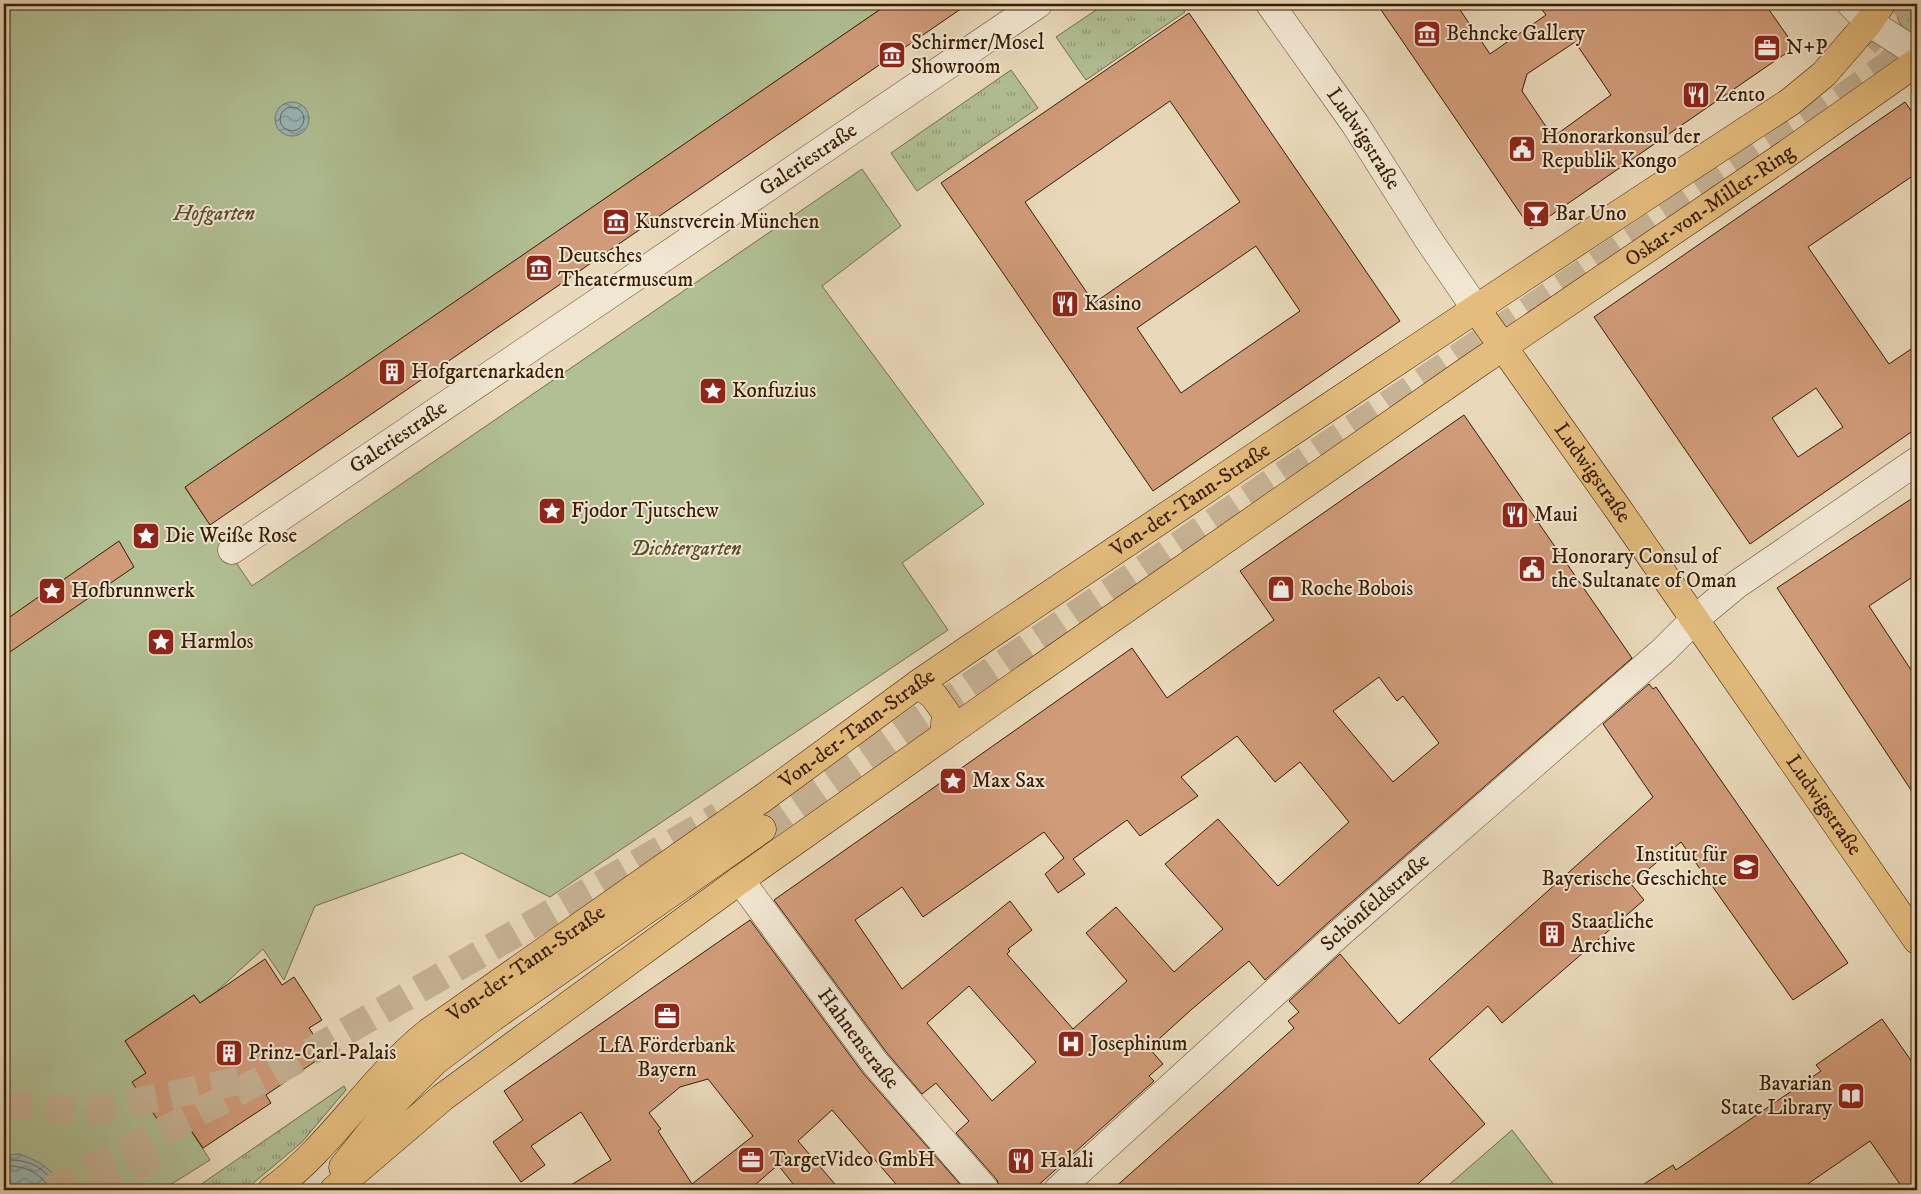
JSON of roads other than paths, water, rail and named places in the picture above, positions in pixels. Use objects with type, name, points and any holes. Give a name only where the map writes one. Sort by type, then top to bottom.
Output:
[{"type":"main road","name":"Oskar-von-Miller-Ring","points":[[1476,308],[1790,102],[1824,74],[1867,10]]},
{"type":"main road","name":"Oskar-von-Miller-Ring","points":[[1502,347],[1785,155],[1917,62]]},
{"type":"main road","name":"Ludwigstraße","points":[[1476,308],[1695,619],[1917,940]]},
{"type":"main road","name":"Von-der-Tann-Straße","points":[[272,1190],[313,1155],[393,1064],[417,1041],[763,798],[918,684],[1308,421],[1444,332],[1476,308]]},
{"type":"main road","points":[[334,1190],[443,1097],[740,880],[1502,347]]},
{"type":"main road","points":[[918,684],[934,696],[946,713],[944,736]]},
{"type":"main road","points":[[326,1190],[398,1098],[435,1061],[493,1017],[762,829]]},
{"type":"street","name":"Galeriestraße","points":[[232,550],[1038,4]]},
{"type":"street","name":"Ludwigstraße","points":[[1270,4],[1355,124],[1428,238],[1476,308]]},
{"type":"street","points":[[1867,10],[1917,53]]},
{"type":"street","name":"Schönfeldstraße","points":[[1058,1190],[1340,933],[1663,651],[1695,619],[1736,585],[1917,460]]},
{"type":"street","name":"Hahnenstraße","points":[[740,880],[875,1063],[985,1190]]},
{"type":"water","points":[[292,102],[304,107],[309,119],[304,131],[292,136],[280,131],[275,119],[280,107]]},
{"type":"water","points":[[19,1154],[46,1167],[56,1177],[64,1190],[4,1190],[4,1155]]},
{"type":"tunnel","points":[[1865,44],[1900,4]]},
{"type":"tunnel","points":[[762,829],[917,721],[1817,116],[1887,66],[1917,38]]},
{"type":"tunnel","points":[[50,1190],[272,1074],[719,816]]},
{"type":"tunnel","points":[[4,1105],[91,1111],[239,1081]]},
{"type":"tunnel","points":[[95,1190],[169,1148]]},
{"type":"place","name":"Behncke Gallery","points":[[1427,34]]},
{"type":"place","name":"N+P","points":[[1767,48]]},
{"type":"place","name":"Schirmer/Mosel Showroom","points":[[892,55]]},
{"type":"place","name":"Zento","points":[[1696,95]]},
{"type":"place","name":"Honorarkonsul der Republik Kongo","points":[[1522,149]]},
{"type":"place","name":"Bar Uno","points":[[1536,214]]},
{"type":"place","name":"Kunstverein München","points":[[616,222]]},
{"type":"place","name":"Deutsches Theatermuseum","points":[[539,268]]},
{"type":"place","name":"Kasino","points":[[1065,304]]},
{"type":"place","name":"Hofgartenarkaden","points":[[392,372]]},
{"type":"place","name":"Konfuzius","points":[[713,391]]},
{"type":"place","name":"Fjodor Tjutschew","points":[[552,511]]},
{"type":"place","name":"Maui","points":[[1515,515]]},
{"type":"place","name":"Die Weiße Rose","points":[[146,536]]},
{"type":"place","name":"Honorary Consul of the Sultanate of Oman","points":[[1532,569]]},
{"type":"place","name":"Roche Bobois","points":[[1281,589]]},
{"type":"place","name":"Hofbrunnwerk","points":[[52,591]]},
{"type":"place","name":"Harmlos","points":[[161,642]]},
{"type":"place","name":"Max Sax","points":[[953,781]]},
{"type":"place","name":"Institut für Bayerische Geschichte","points":[[1746,867]]},
{"type":"place","name":"Staatliche Archive","points":[[1552,934]]},
{"type":"place","name":"LfA Förderbank Bayern","points":[[667,1016]]},
{"type":"place","name":"Josephinum","points":[[1071,1044]]},
{"type":"place","name":"Prinz-Carl-Palais","points":[[229,1053]]},
{"type":"place","name":"Bavarian State Library","points":[[1851,1096]]},
{"type":"place","name":"TargetVideo GmbH","points":[[751,1160]]},
{"type":"place","name":"Halali","points":[[1021,1161]]},
{"type":"park label","name":"Hofgarten","points":[[214,214]]},
{"type":"park label","name":"Dichtergarten","points":[[686,549]]}]
